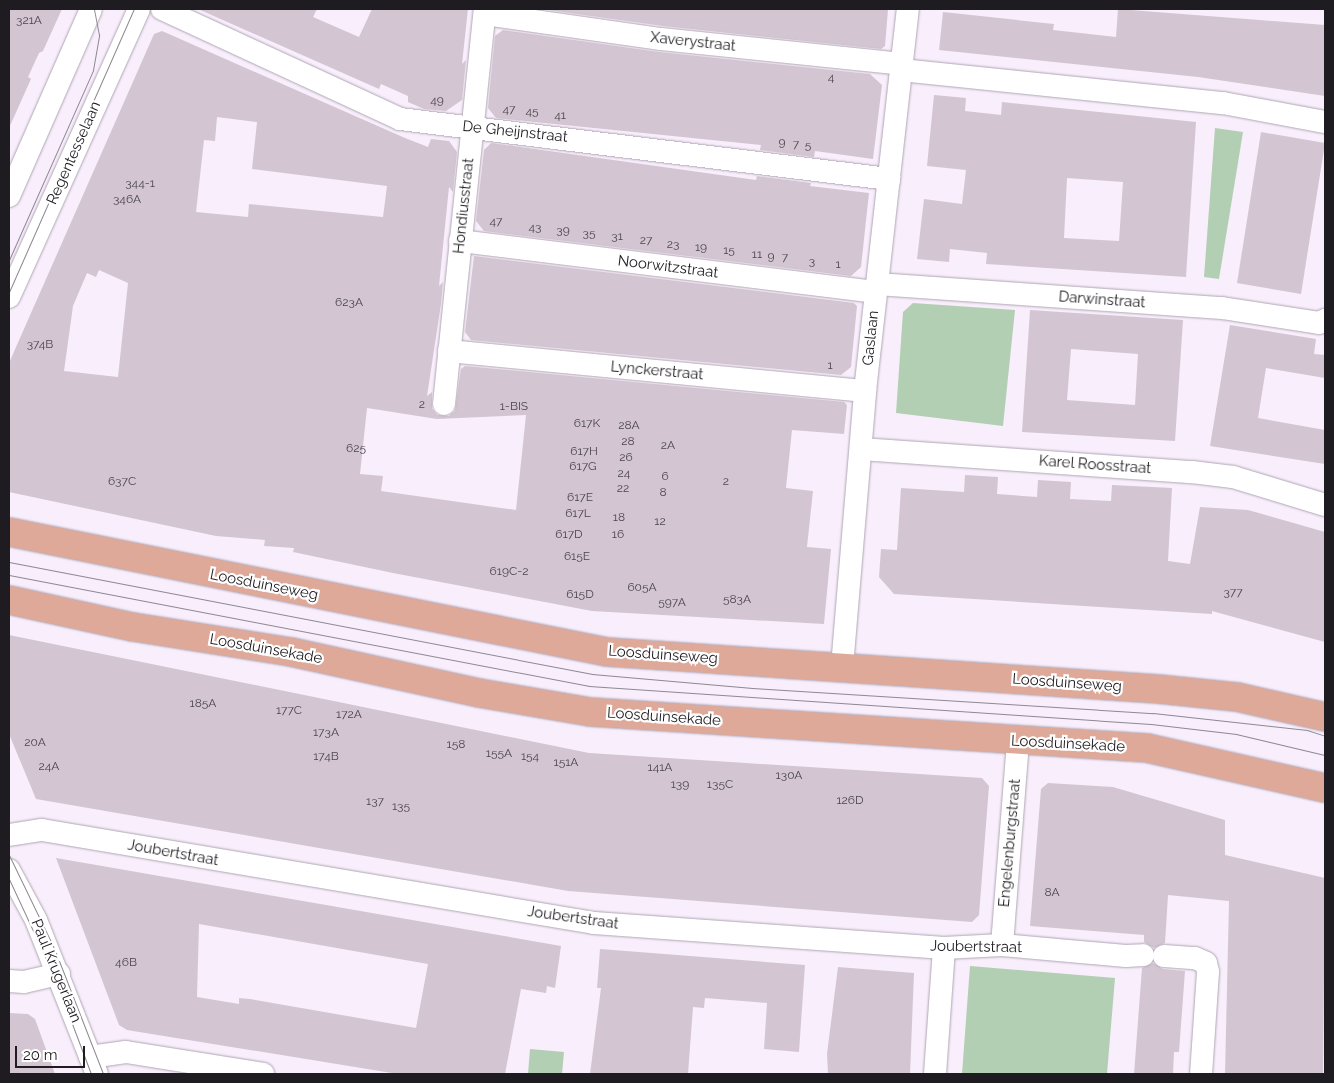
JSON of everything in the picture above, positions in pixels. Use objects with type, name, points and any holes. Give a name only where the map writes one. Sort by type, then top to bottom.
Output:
[{"type":"main road","name":"Loosduinseweg","points":[[9,532],[607,652],[1158,689],[1237,697],[1325,717]]},
{"type":"main road","name":"Loosduinsekade","points":[[9,600],[133,627],[291,652],[479,693],[590,712],[1018,742],[1146,748],[1325,788]]},
{"type":"street","points":[[9,196],[91,9]]},
{"type":"street","name":"Regentesselaan","points":[[9,297],[139,9]]},
{"type":"street","name":"De Gheijnstraat","points":[[162,9],[380,111],[418,122],[889,179]]},
{"type":"street","name":"Gaslaan","points":[[842,667],[865,390],[908,9]]},
{"type":"street","name":"Hondiusstraat","points":[[444,404],[485,11]]},
{"type":"street","name":"Xaverystraat","points":[[485,11],[661,39],[902,67]]},
{"type":"street","points":[[902,67],[1223,103],[1325,122]]},
{"type":"street","name":"Noorwitzstraat","points":[[460,242],[876,288]]},
{"type":"street","name":"Darwinstraat","points":[[876,288],[1222,308],[1319,323],[1325,320]]},
{"type":"street","name":"Lynckerstraat","points":[[449,351],[865,390]]},
{"type":"street","name":"Karel Roosstraat","points":[[861,449],[1192,472],[1233,477],[1325,505]]},
{"type":"street","name":"Engelenburgstraat","points":[[1002,944],[1018,742]]},
{"type":"street","points":[[9,819],[9,847]]},
{"type":"street","name":"Joubertstraat","points":[[9,835],[42,830],[594,924],[944,948],[1002,944],[1126,956],[1153,955],[1195,958],[1206,963],[1208,972],[1201,1074]]},
{"type":"street","name":"Paul Krugerlaan","points":[[9,870],[36,920],[59,974],[93,1065]]},
{"type":"street","points":[[935,1074],[944,948]]},
{"type":"street","points":[[9,981],[24,982],[59,974]]},
{"type":"street","points":[[93,1065],[126,1052],[264,1074]]},
{"type":"green space","points":[[1215,128],[1243,132],[1219,279],[1204,277]]},
{"type":"green space","points":[[913,303],[1015,310],[1003,426],[896,413],[903,312]]},
{"type":"green space","points":[[970,966],[1115,978],[1107,1074],[962,1074]]},
{"type":"green space","points":[[530,1049],[564,1052],[562,1074],[528,1074]]},
{"type":"building","points":[[9,9],[62,9],[43,51],[39,53],[28,77],[31,79],[9,128]]},
{"type":"building","points":[[198,9],[317,9],[313,17],[359,37],[372,9],[468,9],[462,64],[466,60],[462,100],[446,111],[424,109],[408,102],[408,96],[381,84],[379,89]]},
{"type":"building","points":[[541,9],[888,9],[885,46],[881,49],[663,26]]},
{"type":"building","points":[[1118,9],[1325,25],[1325,96],[1198,77],[939,50],[943,12],[1054,24],[1053,30],[1116,37]]},
{"type":"building","points":[[503,30],[659,52],[870,74],[882,85],[873,159],[815,151],[814,157],[760,150],[761,145],[496,118],[488,108],[495,36]]},
{"type":"building","points":[[162,31],[428,147],[431,139],[449,141],[457,152],[453,192],[449,187],[439,286],[443,282],[441,304],[427,396],[432,392],[432,409],[437,415],[449,416],[455,411],[461,369],[465,366],[844,402],[847,405],[844,434],[792,430],[786,488],[813,491],[807,547],[831,549],[824,624],[592,611],[293,552],[294,548],[264,546],[265,540],[216,536],[9,492],[9,363],[154,34]],"holes":[[[217,117],[257,122],[252,169],[387,186],[383,217],[249,204],[248,217],[196,212],[204,140],[215,141]],[[99,270],[128,283],[118,377],[64,371],[73,306],[87,273],[96,277]],[[367,408],[437,419],[526,415],[516,510],[381,491],[383,476],[360,474]]]},
{"type":"building","points":[[934,95],[966,98],[965,111],[1001,115],[1002,102],[1196,122],[1186,277],[986,264],[987,253],[950,249],[949,262],[917,259],[924,199],[962,204],[966,170],[927,166]],"holes":[[[1067,178],[1123,182],[1119,241],[1064,238]]]},
{"type":"building","points":[[1261,132],[1325,143],[1301,294],[1237,283]]},
{"type":"building","points":[[491,143],[756,180],[757,176],[811,183],[810,186],[869,193],[861,267],[851,276],[484,231],[476,221],[484,150]]},
{"type":"building","points":[[474,256],[854,303],[857,306],[851,367],[841,375],[471,340],[465,332]]},
{"type":"building","points":[[1030,310],[1183,320],[1175,441],[1022,432]],"holes":[[[1071,349],[1138,354],[1135,405],[1067,400]]]},
{"type":"building","points":[[1230,325],[1316,339],[1314,354],[1325,355],[1325,378],[1266,368],[1258,418],[1325,430],[1325,464],[1210,446]]},
{"type":"building","points":[[965,475],[998,477],[997,494],[1037,497],[1038,480],[1071,482],[1070,499],[1111,501],[1112,485],[1172,488],[1168,561],[1190,564],[1200,507],[1248,510],[1325,532],[1325,642],[1212,611],[1212,614],[894,594],[879,577],[881,549],[897,550],[901,488],[964,492]]},
{"type":"building","points":[[9,635],[589,753],[982,778],[989,786],[979,915],[972,922],[568,891],[36,799],[9,734]]},
{"type":"building","points":[[1048,783],[1113,787],[1225,820],[1225,855],[1325,878],[1323,1074],[1225,1074],[1229,901],[1168,895],[1165,943],[1154,948],[1144,942],[1144,935],[1030,926],[1041,789]]},
{"type":"building","points":[[56,858],[561,946],[555,988],[547,986],[546,993],[521,989],[505,1074],[398,1074],[127,1030],[119,1025]],"holes":[[[199,924],[428,964],[416,1028],[250,999],[239,998],[239,1004],[197,997]]]},
{"type":"building","points":[[600,949],[805,965],[799,1052],[764,1049],[767,1003],[705,998],[704,1008],[693,1007],[688,1074],[590,1074],[601,988],[597,988]]},
{"type":"building","points":[[1153,963],[1163,969],[1185,971],[1179,1052],[1174,1052],[1173,1074],[1134,1074],[1142,968]]},
{"type":"building","points":[[838,967],[914,973],[910,1074],[828,1074],[827,1054]]},
{"type":"building","points":[[9,1013],[28,1014],[35,1019],[55,1074],[9,1074]]},
{"type":"tram line","points":[[9,260],[93,70],[99,35],[94,9]]},
{"type":"tram line","points":[[9,292],[134,9]]},
{"type":"tram line","points":[[9,562],[592,674],[752,688],[1153,713],[1307,730],[1325,736]]},
{"type":"tram line","points":[[9,575],[589,686],[1151,724],[1236,734],[1325,755]]},
{"type":"tram line","points":[[9,855],[54,948],[103,1074]]},
{"type":"tram line","points":[[9,879],[54,976],[91,1074]]}]
